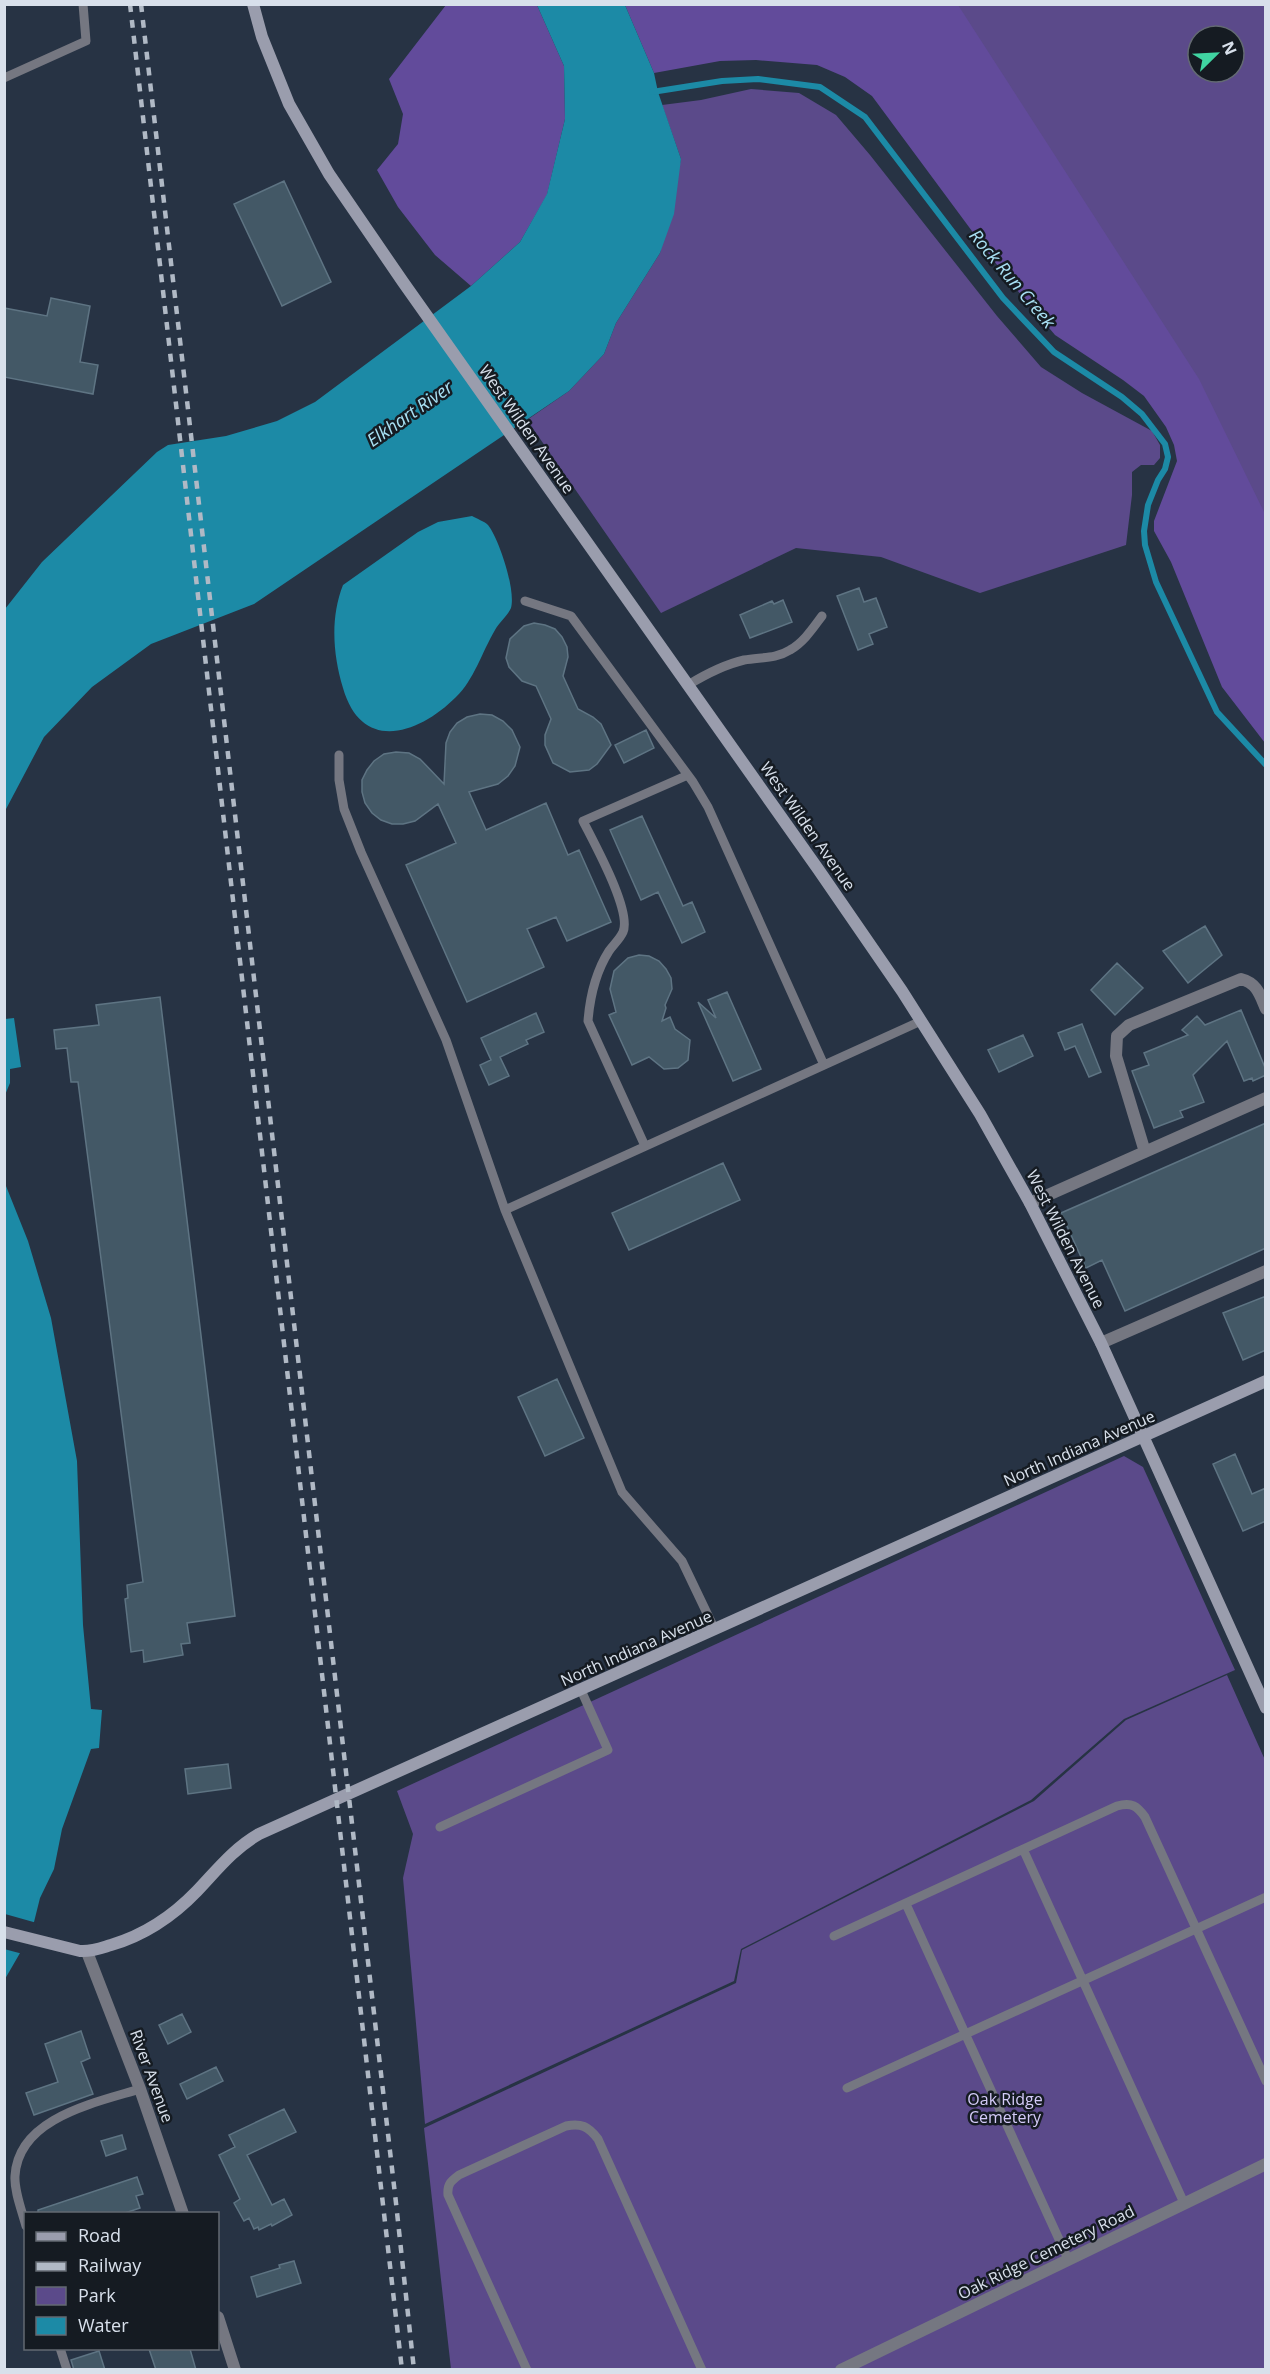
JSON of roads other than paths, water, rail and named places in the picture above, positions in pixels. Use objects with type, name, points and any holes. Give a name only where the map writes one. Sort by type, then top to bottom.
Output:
[{"type":"street","name":"West Wilden Avenue","points":[[252,4],[262,37],[289,104],[329,174],[825,878],[980,1114],[1030,1203],[1101,1343],[1266,1708]]},
{"type":"street","points":[[1144,1152],[1116,1056],[1117,1036],[1129,1025],[1241,979],[1250,981],[1257,989],[1266,1009]]},
{"type":"street","points":[[1030,1203],[1266,1098]]},
{"type":"street","points":[[1101,1343],[1266,1271]]},
{"type":"street","name":"North Indiana Avenue","points":[[4,1932],[87,1952],[123,1941],[155,1926],[189,1899],[228,1856],[244,1842],[259,1834],[1266,1381]]},
{"type":"street","name":"River Avenue","points":[[87,1952],[140,2089],[182,2212]]},
{"type":"street","name":"Oak Ridge Cemetery Road","points":[[841,2370],[1266,2164]]},
{"type":"street","points":[[219,2320],[235,2370]]},
{"type":"lane","points":[[4,78],[86,40],[83,4]]},
{"type":"lane","points":[[525,601],[571,616],[688,775],[708,807],[824,1065]]},
{"type":"lane","points":[[688,685],[714,669],[745,660],[788,652],[801,642],[822,616]]},
{"type":"lane","points":[[339,756],[339,780],[344,809],[446,1041],[506,1210],[622,1492],[682,1561],[715,1630]]},
{"type":"lane","points":[[645,1146],[588,1021],[590,998],[597,974],[608,952],[623,932],[625,914],[583,821],[688,775]]},
{"type":"lane","points":[[506,1210],[921,1021]]},
{"type":"lane","points":[[440,1827],[608,1750],[580,1690]]},
{"type":"lane","points":[[834,1936],[1117,1806],[1127,1803],[1137,1806],[1145,1817],[1266,2081]]},
{"type":"lane","points":[[1023,1850],[1184,2203]]},
{"type":"lane","points":[[847,2088],[1266,1897]]},
{"type":"lane","points":[[906,1904],[1068,2259]]},
{"type":"lane","points":[[24,2217],[15,2179],[17,2158],[27,2139],[40,2128],[61,2117],[140,2089]]},
{"type":"lane","points":[[527,2370],[448,2195],[447,2188],[450,2181],[459,2175],[566,2126],[579,2124],[591,2129],[598,2139],[702,2370]]},
{"type":"lane","points":[[60,2350],[67,2370]]},
{"type":"water","name":"Elkhart River","points":[[537,5],[625,5],[654,73],[658,92],[681,159],[674,214],[660,253],[616,323],[604,354],[569,391],[254,604],[151,644],[92,687],[44,737],[5,811],[5,609],[42,562],[157,452],[168,445],[226,436],[277,421],[315,402],[471,286],[520,242],[547,194],[565,119],[564,66]]},
{"type":"water","points":[[472,516],[488,525],[497,541],[509,578],[511,608],[495,630],[468,682],[456,697],[441,710],[409,728],[393,731],[377,730],[363,722],[352,709],[343,688],[334,636],[336,610],[343,585],[418,532],[438,522]]},
{"type":"water","points":[[14,1018],[21,1067],[10,1069],[10,1083],[5,1095],[5,1019]]},
{"type":"water","points":[[4,1181],[28,1241],[51,1318],[77,1461],[83,1625],[91,1709],[102,1710],[99,1748],[91,1749],[62,1829],[54,1869],[40,1898],[31,1934],[5,1979]]},
{"type":"waterway","name":"Rock Run Creek","points":[[652,92],[722,81],[758,79],[820,87],[865,117],[1003,298],[1054,352],[1122,397],[1142,414],[1165,444],[1168,457],[1165,469],[1148,505],[1144,531],[1145,545],[1156,582],[1217,712],[1266,765]]},
{"type":"railway","points":[[130,4],[402,2370]]},
{"type":"railway","points":[[141,4],[414,2370]]},
{"type":"park label","name":"Oak Ridge Cemetery","points":[[1005,2108]]}]
